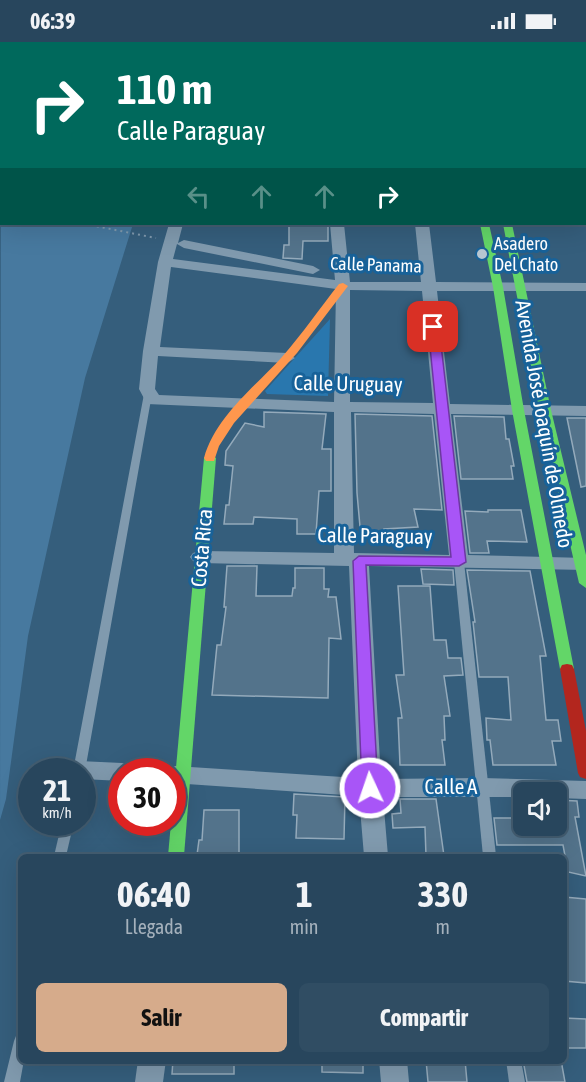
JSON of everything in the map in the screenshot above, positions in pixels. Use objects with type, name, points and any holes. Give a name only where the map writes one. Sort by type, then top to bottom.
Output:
[{"type":"main road","name":"Avenida José Joaquín de Olmedo","points":[[484,225],[498,287],[518,410],[586,773]]},
{"type":"main road","name":"Avenida José Joaquín de Olmedo","points":[[507,225],[545,410],[585,571]]},
{"type":"main road","name":"Costa Rica","points":[[181,758],[211,450],[224,428],[288,358],[343,281]]},
{"type":"main road","name":"Costa Rica","points":[[176,854],[177,836]]},
{"type":"street","points":[[148,394],[151,351],[165,262],[176,225]]},
{"type":"street","points":[[337,225],[343,281],[342,407],[376,854]]},
{"type":"street","points":[[422,225],[459,562]]},
{"type":"street","points":[[184,244],[343,281]]},
{"type":"street","name":"Calle Panama","points":[[165,262],[343,281],[428,287],[586,287]]},
{"type":"street","points":[[151,351],[288,358]]},
{"type":"street","name":"Calle Uruguay","points":[[148,394],[153,400],[159,401],[586,411]]},
{"type":"street","name":"Calle Paraguay","points":[[200,557],[548,563],[585,571]]},
{"type":"street","name":"Calle A","points":[[186,775],[370,788],[482,787],[586,790]]},
{"type":"street","points":[[149,1082],[151,1064]]},
{"type":"street","points":[[393,1064],[395,1082]]},
{"type":"lane","points":[[81,758],[148,394]]},
{"type":"lane","points":[[459,562],[490,854]]},
{"type":"lane","points":[[60,854],[65,836]]},
{"type":"lane","points":[[12,1082],[18,1055]]},
{"type":"lane","points":[[514,1064],[517,1082]]},
{"type":"path","points":[[90,225],[184,244]]},
{"type":"shaded area","points":[[1,225],[133,225],[85,378],[28,636],[6,799],[0,820]]},
{"type":"shaded area","points":[[330,319],[328,396],[267,394],[265,391]]},
{"type":"building","points":[[289,225],[328,225],[328,241],[303,241],[302,259],[283,258],[284,245],[289,245]]},
{"type":"building","points":[[264,412],[326,414],[322,449],[331,449],[331,491],[319,491],[316,534],[297,534],[297,519],[254,517],[253,524],[224,524],[226,505],[229,505],[233,466],[225,465],[226,451],[245,423],[264,427]]},
{"type":"building","points":[[355,414],[432,416],[442,510],[414,509],[418,527],[384,529],[385,538],[361,538],[357,493]]},
{"type":"building","points":[[454,416],[504,417],[506,439],[509,439],[514,466],[511,466],[513,479],[461,479]]},
{"type":"building","points":[[567,418],[586,418],[586,486],[581,487]]},
{"type":"building","points":[[488,510],[521,510],[527,542],[487,541],[489,553],[470,553],[465,511],[488,512]]},
{"type":"building","points":[[227,566],[257,566],[256,596],[292,596],[293,588],[295,588],[295,568],[324,568],[324,589],[329,589],[328,597],[336,597],[341,639],[329,638],[328,698],[212,695],[217,645],[221,645],[226,607],[224,607]]},
{"type":"building","points":[[421,569],[453,570],[454,585],[423,584]]},
{"type":"building","points":[[467,570],[530,571],[546,656],[540,656],[546,720],[558,720],[561,741],[552,741],[556,765],[493,765],[490,740],[487,740],[486,718],[511,720],[508,677],[479,677],[473,622],[475,622]]},
{"type":"building","points":[[398,586],[430,586],[434,640],[446,640],[448,658],[461,658],[463,675],[444,676],[450,716],[444,716],[445,740],[442,740],[445,765],[400,765],[398,718],[402,718],[396,675],[404,675]]},
{"type":"building","points":[[294,794],[345,797],[344,839],[296,838],[297,815],[293,815]]},
{"type":"building","points":[[400,799],[436,799],[444,854],[426,854],[425,827],[393,828],[392,814],[401,813]]},
{"type":"building","points":[[567,801],[577,801],[579,817],[575,817],[586,876],[568,872],[567,854],[565,854],[563,845],[497,845],[494,818],[513,818],[513,836],[567,836]]},
{"type":"building","points":[[204,810],[239,810],[239,854],[197,854],[199,840],[202,840]]},
{"type":"building","points":[[567,897],[586,899],[586,983],[567,981]]},
{"type":"building","points":[[567,1018],[586,1019],[586,1048],[568,1048]]},
{"type":"building","points":[[173,1064],[234,1064],[234,1074],[172,1074]]},
{"type":"building","points":[[322,1064],[363,1064],[363,1073],[322,1072]]},
{"type":"building","points":[[426,1064],[465,1064],[467,1082],[428,1082]]},
{"type":"building","points":[[524,1064],[562,1064],[565,1082],[527,1082]]},
{"type":"traffic: fast","points":[[484,225],[498,287],[518,410],[567,669]]},
{"type":"traffic: fast","points":[[507,225],[545,410],[586,583]]},
{"type":"traffic: fast","points":[[176,854],[210,458]]},
{"type":"traffic: slow","points":[[210,458],[213,446],[230,420],[277,369],[343,286]]},
{"type":"traffic: jam","points":[[567,669],[586,773]]},
{"type":"place","name":"Asadero Del Chato","points":[[482,254]]},
{"type":"route","points":[[370,788],[359,561],[459,562],[433,327]]}]
